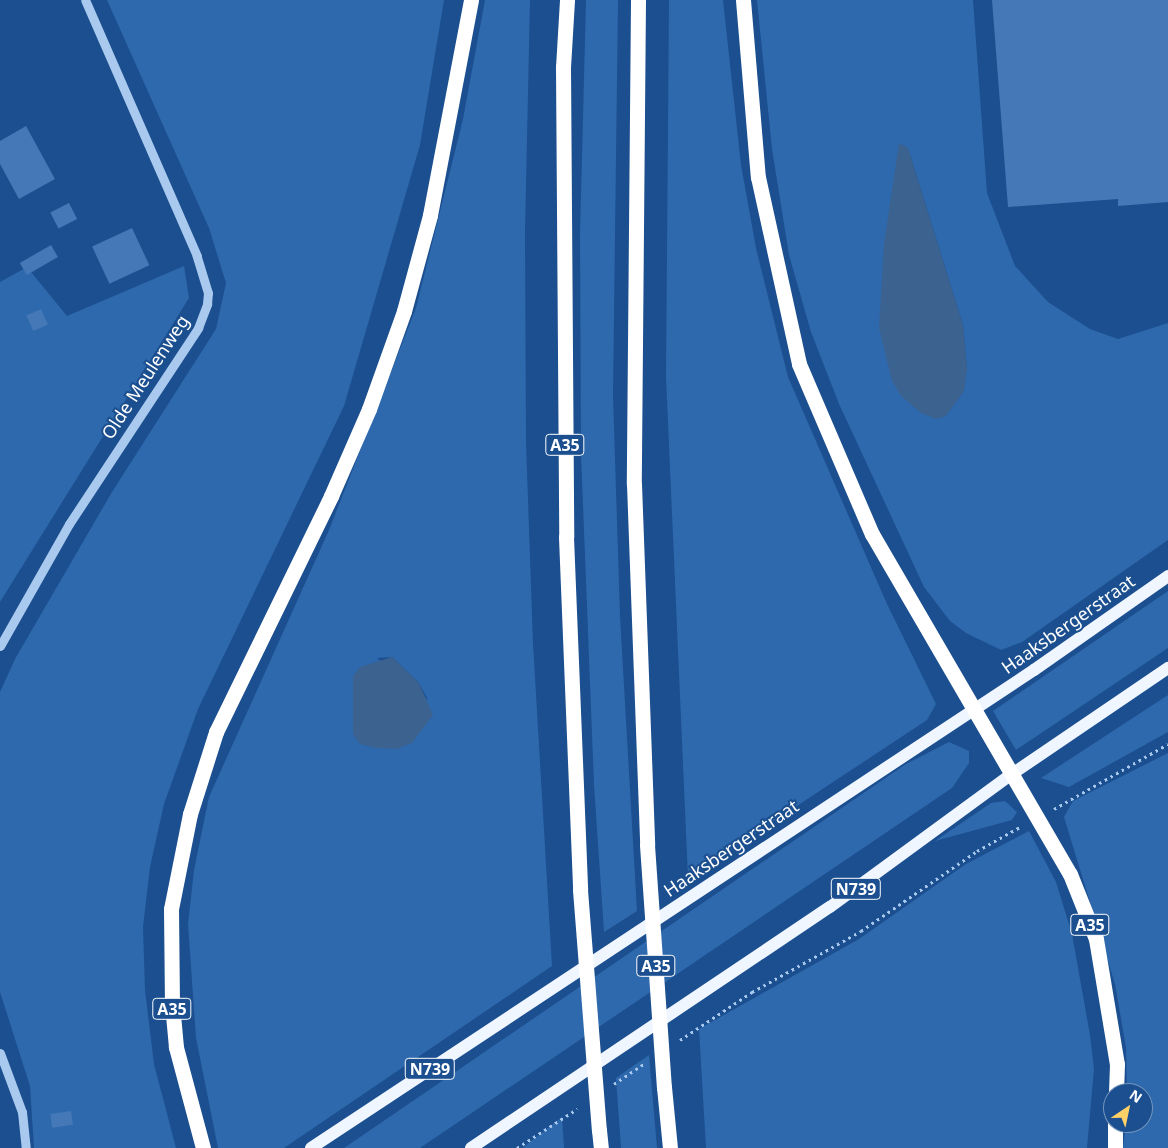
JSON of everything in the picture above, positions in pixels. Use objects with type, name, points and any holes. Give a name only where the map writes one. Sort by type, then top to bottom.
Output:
[{"type":"highway","name":"A35","points":[[203,1148],[176,1047],[172,1004],[171,909],[190,814],[216,732],[331,496],[369,409],[404,311],[430,215],[471,0]]},
{"type":"highway","name":"A35","points":[[567,0],[563,67],[566,537],[580,890],[601,1148]]},
{"type":"highway","name":"A35","points":[[638,0],[634,484],[647,845],[670,1148]]},
{"type":"highway","name":"A35","points":[[743,0],[758,177],[799,364],[872,534],[1070,874],[1096,939],[1117,1064],[1116,1083]]},
{"type":"highway","points":[[1114,1148],[1115,1133]]},
{"type":"main road","name":"Haaksbergerstraat","points":[[311,1148],[974,709],[1168,576]]},
{"type":"main road","name":"N739","points":[[471,1148],[830,907],[1012,774],[1168,668]]},
{"type":"street","name":"Olde Meulenweg","points":[[0,646],[69,524],[198,328],[207,304],[208,294],[197,256],[85,0]]},
{"type":"street","points":[[0,1053],[22,1112],[26,1148]]},
{"type":"path","points":[[672,1046],[752,992],[861,931],[977,851],[1039,818],[1168,744]]},
{"type":"path","points":[[608,1088],[648,1061]]},
{"type":"path","points":[[517,1148],[584,1104]]},
{"type":"shaded area","points":[[107,0],[444,0],[420,145],[344,406],[198,709],[164,804],[150,867],[143,927],[145,990],[154,1064],[176,1148],[34,1148],[30,1086],[0,992],[0,692],[15,659],[112,492],[216,329],[226,283],[209,228]]},
{"type":"shaded area","points":[[485,0],[530,0],[525,232],[526,443],[533,643],[552,966],[284,1148],[218,1148],[196,1038],[188,924],[194,870],[209,797],[329,530],[416,308],[463,119]],"holes":[[[392,657],[419,683],[428,700],[377,658]]]},
{"type":"shaded area","points":[[586,0],[618,0],[613,395],[620,616],[637,911],[604,932],[594,785],[581,454],[580,234]]},
{"type":"shaded area","points":[[669,0],[723,0],[741,165],[756,248],[788,377],[887,604],[936,704],[927,720],[688,878],[666,377]]},
{"type":"shaded area","points":[[757,0],[973,0],[987,193],[1015,266],[1048,302],[1090,329],[1118,339],[1168,323],[1168,540],[1022,642],[1001,650],[966,633],[950,621],[924,587],[839,404],[811,332],[789,255],[772,149]],"holes":[[[908,148],[963,325],[967,369]]]},
{"type":"shaded area","points":[[899,143],[908,148],[963,325],[967,369],[964,391],[946,416],[936,419],[921,413],[901,396],[892,381],[879,328],[884,244]]},
{"type":"shaded area","points":[[184,266],[189,298],[0,602],[0,282],[27,267],[67,316]]},
{"type":"shaded area","points":[[1168,591],[1168,648],[1016,750],[993,711]]},
{"type":"shaded area","points":[[392,657],[419,683],[433,715],[412,743],[397,749],[375,748],[360,744],[353,734],[353,676],[360,667]]},
{"type":"shaded area","points":[[1168,695],[1168,732],[1069,787],[1041,778]]},
{"type":"shaded area","points":[[949,742],[969,751],[969,763],[952,788],[420,1148],[344,1148],[906,764]]},
{"type":"shaded area","points":[[1168,753],[1168,1148],[1123,1148],[1125,1133],[1153,1133],[1153,1083],[1127,1083],[1126,1048],[1115,984],[1064,817],[1073,801]]},
{"type":"shaded area","points":[[1005,801],[1017,812],[1012,820],[935,841],[991,803]]},
{"type":"shaded area","points":[[1029,831],[1056,882],[1072,934],[1090,1035],[1094,1069],[1087,1148],[706,1148],[699,1029],[859,939],[966,864]]},
{"type":"shaded area","points":[[649,1055],[657,1148],[621,1148],[616,1078]]},
{"type":"shaded area","points":[[562,1117],[564,1148],[523,1148],[531,1141]]},
{"type":"building","points":[[992,0],[1168,0],[1168,202],[1118,206],[1118,199],[1008,207]]},
{"type":"building","points":[[26,126],[55,179],[19,199],[0,164],[0,141]]},
{"type":"building","points":[[69,203],[77,219],[58,229],[50,213]]},
{"type":"building","points":[[132,228],[149,265],[109,284],[92,247]]},
{"type":"building","points":[[51,245],[58,257],[27,275],[20,263]]},
{"type":"building","points":[[41,309],[48,325],[33,331],[26,316]]},
{"type":"building","points":[[71,1111],[73,1125],[52,1128],[50,1114]]}]
